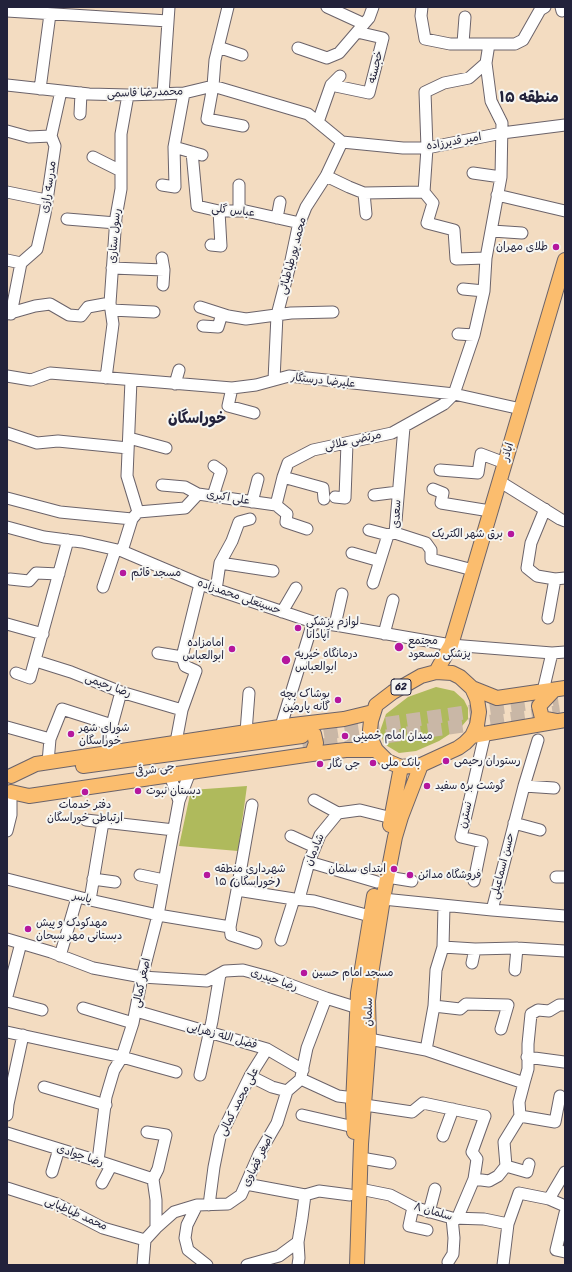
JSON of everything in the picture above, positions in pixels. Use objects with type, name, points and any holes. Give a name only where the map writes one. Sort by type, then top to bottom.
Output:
[{"type":"main road","name":"اباذر","points":[[436,672],[451,645],[565,260]]},
{"type":"main road","name":"اباذر","points":[[451,645],[453,659],[460,676]]},
{"type":"main road","name":"62","points":[[373,712],[383,698],[421,676],[436,672],[452,673],[460,676]]},
{"type":"main road","points":[[460,676],[472,688],[478,699],[478,735]]},
{"type":"main road","points":[[472,688],[497,698],[559,703]]},
{"type":"main road","points":[[373,712],[370,721],[370,730],[372,741],[376,750],[387,762],[401,767],[421,765],[458,748],[478,735],[559,703]]},
{"type":"main road","points":[[9,792],[29,796],[190,772],[305,740],[344,719],[373,712]]},
{"type":"main road","points":[[9,776],[36,764],[281,726],[305,740],[360,749],[376,750]]},
{"type":"main road","name":"جی شرقی","points":[[9,776],[305,740]]},
{"type":"main road","name":"جی شرقی","points":[[9,792],[305,740]]},
{"type":"main road","name":"سلمان","points":[[349,1265],[355,1192],[359,1102],[358,993],[370,916],[401,817],[421,765]]},
{"type":"main road","name":"سلمان","points":[[359,1102],[369,1039],[368,1001],[383,900],[382,880],[401,767]]},
{"type":"main road","name":"سلمان","points":[[358,1128],[361,1158],[355,1192],[358,1265]]},
{"type":"street","points":[[163,94],[169,7]]},
{"type":"street","points":[[228,7],[215,60],[213,86],[207,119],[243,126]]},
{"type":"street","points":[[327,7],[360,28]]},
{"type":"street","points":[[298,48],[327,58],[339,54],[368,18],[373,7]]},
{"type":"street","points":[[422,7],[421,16],[425,39],[450,44],[515,44],[523,40],[540,10],[544,7]]},
{"type":"street","points":[[7,11],[168,21]]},
{"type":"street","points":[[40,88],[50,14]]},
{"type":"street","points":[[463,43],[465,17]]},
{"type":"street","name":"خجسته","points":[[331,85],[369,93],[383,38],[360,28]]},
{"type":"street","points":[[454,394],[474,335],[484,291],[486,258],[501,177],[502,123],[490,101],[486,63],[489,44]]},
{"type":"street","points":[[218,46],[242,55]]},
{"type":"street","points":[[486,63],[469,78],[444,82],[425,92],[427,148],[424,192],[433,203],[427,223],[454,230],[456,259],[486,258]]},
{"type":"street","points":[[318,122],[331,85],[340,76]]},
{"type":"street","name":"محمدرضا قاسمی","points":[[7,85],[81,93],[128,95],[184,93],[213,86],[308,114],[342,142]]},
{"type":"street","name":"مدرسه رازی","points":[[21,263],[37,249],[55,146],[51,136],[61,90]]},
{"type":"street","points":[[80,114],[81,93]]},
{"type":"street","points":[[162,185],[175,187],[174,147],[184,93]]},
{"type":"street","name":"رسول ستاری","points":[[106,378],[113,324],[110,306],[116,223],[121,189],[122,134],[128,95]]},
{"type":"street","name":"امیر قدیرزاده","points":[[342,142],[403,148],[427,148],[502,133],[565,125]]},
{"type":"street","points":[[7,131],[29,137],[51,136]]},
{"type":"street","name":"محمد پورطباطبائی","points":[[274,380],[277,315],[300,223],[306,207],[326,176],[342,142]]},
{"type":"street","name":"عباس گلی","points":[[174,147],[197,154],[197,206],[219,211],[246,211],[300,223]]},
{"type":"street","points":[[93,157],[121,171]]},
{"type":"street","points":[[473,172],[501,177]]},
{"type":"street","points":[[326,176],[364,193],[424,192]]},
{"type":"street","points":[[239,185],[239,211]]},
{"type":"street","points":[[7,192],[46,200]]},
{"type":"street","points":[[364,193],[366,214]]},
{"type":"street","points":[[497,195],[565,211]]},
{"type":"street","points":[[277,218],[280,202]]},
{"type":"street","points":[[211,245],[221,246],[219,211]]},
{"type":"street","points":[[67,219],[116,223]]},
{"type":"street","points":[[492,231],[522,233]]},
{"type":"street","points":[[162,258],[164,270],[163,285]]},
{"type":"street","points":[[7,260],[21,263],[9,314]]},
{"type":"street","points":[[112,268],[164,270]]},
{"type":"street","points":[[463,289],[484,291]]},
{"type":"street","points":[[9,314],[35,306],[50,304],[69,315],[81,316],[88,307],[110,306],[154,312]]},
{"type":"street","points":[[200,307],[222,314],[246,319],[291,313],[333,312]]},
{"type":"street","points":[[203,326],[218,327],[222,314]]},
{"type":"street","points":[[458,334],[474,335]]},
{"type":"street","points":[[175,384],[179,370]]},
{"type":"street","name":"علیرضا درستگار","points":[[7,376],[31,380],[50,373],[232,388],[256,385],[289,376],[454,394],[521,409]]},
{"type":"street","points":[[103,587],[135,515],[127,476],[130,380]]},
{"type":"street","points":[[232,388],[228,406],[254,413]]},
{"type":"street","name":"مرتضی علائی","points":[[276,505],[288,463],[313,450],[392,433],[444,404],[454,394]]},
{"type":"street","name":"سعدی","points":[[404,427],[398,492],[391,534],[426,543],[431,550],[431,559],[473,570]]},
{"type":"street","points":[[7,433],[37,442],[58,441],[128,443],[166,448]]},
{"type":"street","points":[[283,477],[323,488],[330,498],[345,498],[347,443]]},
{"type":"street","points":[[440,470],[478,474],[481,454],[505,463]]},
{"type":"street","points":[[213,496],[221,471],[214,466]]},
{"type":"street","points":[[252,502],[258,479]]},
{"type":"street","points":[[499,482],[565,521]]},
{"type":"street","points":[[162,485],[185,487],[198,494]]},
{"type":"street","points":[[433,489],[443,493],[441,503],[490,511]]},
{"type":"street","points":[[374,495],[398,492]]},
{"type":"street","name":"علی اکبری","points":[[7,498],[60,512],[135,515],[185,508],[198,494],[276,505]]},
{"type":"street","points":[[276,505],[287,514],[286,522],[307,529]]},
{"type":"street","points":[[545,509],[531,542],[527,568],[537,576],[560,579],[548,618]]},
{"type":"street","points":[[216,590],[220,563],[232,541],[239,522],[250,519]]},
{"type":"street","name":"حسینعلی محمدزاده","points":[[7,527],[44,537],[68,540],[119,551],[216,590],[313,622],[451,645],[552,653],[565,652]]},
{"type":"street","points":[[369,530],[391,534],[373,583]]},
{"type":"street","points":[[16,673],[30,678],[36,661],[68,540]]},
{"type":"street","points":[[352,553],[380,561]]},
{"type":"street","points":[[220,563],[272,571]]},
{"type":"street","points":[[10,579],[29,581],[36,573],[59,574]]},
{"type":"street","points":[[176,742],[182,710],[196,671],[185,666],[182,657],[200,584]]},
{"type":"street","points":[[282,612],[296,588]]},
{"type":"street","points":[[335,625],[342,594]]},
{"type":"street","points":[[384,634],[393,600]]},
{"type":"street","points":[[281,726],[313,622]]},
{"type":"street","points":[[7,624],[43,634]]},
{"type":"street","points":[[158,653],[182,657]]},
{"type":"street","points":[[552,653],[559,703]]},
{"type":"street","name":"رضا رحیمی","points":[[36,661],[71,672],[121,692],[182,710]]},
{"type":"street","points":[[114,752],[112,742],[112,725],[121,692]]},
{"type":"street","points":[[246,732],[249,693]]},
{"type":"street","points":[[48,762],[50,739],[62,709],[112,725]]},
{"type":"street","points":[[7,727],[50,739]]},
{"type":"street","name":"نسترن","points":[[474,881],[482,842],[461,837],[478,735]]},
{"type":"street","name":"حسن اسماعیلی","points":[[383,900],[492,910],[524,786],[538,740]]},
{"type":"street","name":"اصغر کمالی","points":[[98,1161],[106,1097],[114,1070],[122,1057],[133,1023],[142,977],[158,915],[179,802],[190,772]]},
{"type":"street","points":[[170,775],[179,802]]},
{"type":"street","points":[[524,786],[554,788]]},
{"type":"street","points":[[7,831],[11,815],[9,792]]},
{"type":"street","points":[[314,800],[338,812],[360,810],[392,818]]},
{"type":"street","points":[[252,805],[238,890],[230,927],[231,936],[256,943]]},
{"type":"street","name":"شادمان","points":[[281,940],[320,835],[338,812]]},
{"type":"street","points":[[86,820],[174,830]]},
{"type":"street","points":[[90,900],[103,822]]},
{"type":"street","points":[[514,823],[540,830]]},
{"type":"street","points":[[291,836],[315,847]]},
{"type":"street","points":[[309,862],[382,880],[412,882]]},
{"type":"street","points":[[140,875],[164,880]]},
{"type":"street","name":"یاسر","points":[[7,879],[77,898],[158,915],[230,927]]},
{"type":"street","points":[[93,879],[115,882]]},
{"type":"street","points":[[238,890],[314,901],[370,916]]},
{"type":"street","points":[[60,956],[77,898]]},
{"type":"street","points":[[426,1050],[434,1006],[436,970],[443,947],[444,906]]},
{"type":"street","points":[[492,910],[565,916]]},
{"type":"street","name":"رضا حیدری","points":[[7,939],[93,968],[142,977],[208,981],[225,971],[243,970],[269,977],[358,1008]]},
{"type":"street","points":[[7,996],[21,943]]},
{"type":"street","points":[[443,947],[475,949],[517,948],[565,951]]},
{"type":"street","points":[[515,970],[517,948]]},
{"type":"street","points":[[472,963],[475,949]]},
{"type":"street","points":[[200,1075],[220,974]]},
{"type":"street","points":[[326,998],[307,1048],[302,1075],[338,1096],[359,1102],[412,1112],[423,1103],[484,1116],[478,1139],[472,1152],[477,1160],[474,1179],[454,1218],[453,1254],[448,1262]]},
{"type":"street","points":[[7,1001],[42,1010]]},
{"type":"street","points":[[434,1006],[460,1009],[466,1004],[508,1006],[501,1029]]},
{"type":"street","points":[[474,1179],[489,1180],[498,1176],[506,1166],[504,1142],[520,1116],[519,1102],[528,1069],[531,1014],[538,1010],[550,1011],[559,1005],[565,1005]]},
{"type":"street","points":[[83,1008],[133,1023]]},
{"type":"street","name":"فضل الله زهرایی","points":[[136,1011],[267,1049],[302,1075]]},
{"type":"street","points":[[7,1032],[122,1057],[176,1072]]},
{"type":"street","points":[[7,1108],[23,1035]]},
{"type":"street","points":[[369,1039],[426,1050],[524,1082]]},
{"type":"street","name":"علی محمد کمالی","points":[[209,1205],[220,1137],[250,1076],[267,1049]]},
{"type":"street","points":[[528,1057],[564,1062]]},
{"type":"street","name":"اصغر قضاوی","points":[[145,1240],[174,1212],[197,1205],[228,1204],[241,1195],[259,1154],[277,1123],[287,1092],[302,1075]]},
{"type":"street","points":[[250,1076],[272,1087],[287,1092]]},
{"type":"street","points":[[44,1087],[106,1105]]},
{"type":"street","points":[[520,1116],[555,1122],[560,1096]]},
{"type":"street","points":[[443,1136],[453,1109]]},
{"type":"street","points":[[302,1115],[358,1128]]},
{"type":"street","points":[[147,1132],[166,1135],[158,1169],[153,1179],[156,1200],[156,1228]]},
{"type":"street","name":"رضا جوادی","points":[[7,1133],[153,1179]]},
{"type":"street","points":[[52,1172],[59,1149]]},
{"type":"street","points":[[361,1158],[390,1163]]},
{"type":"street","points":[[506,1166],[527,1172],[528,1164]]},
{"type":"street","points":[[102,1182],[111,1166]]},
{"type":"street","points":[[549,1199],[565,1172]]},
{"type":"street","points":[[246,1184],[305,1195],[298,1242],[298,1265]]},
{"type":"street","name":"محمد طباطبایی","points":[[7,1188],[57,1204],[103,1228],[145,1240]]},
{"type":"street","points":[[428,1212],[436,1189]]},
{"type":"street","name":"سلمان ۸","points":[[305,1195],[319,1191],[390,1195],[413,1207],[428,1212],[454,1218],[484,1219],[508,1224]]},
{"type":"street","points":[[503,1265],[508,1224],[519,1193],[549,1199],[565,1206]]},
{"type":"street","points":[[197,1205],[187,1224],[185,1238],[188,1250],[207,1265]]},
{"type":"street","points":[[413,1207],[409,1226],[427,1230]]},
{"type":"street","points":[[565,1212],[556,1250],[565,1252]]},
{"type":"street","points":[[143,1265],[145,1240]]},
{"type":"street","points":[[248,1265],[279,1256],[298,1242]]},
{"type":"green space","points":[[436,687],[454,691],[464,700],[468,708],[468,719],[462,726],[439,741],[416,751],[399,753],[384,744],[380,731],[386,714],[408,697]]},
{"type":"green space","points":[[247,786],[238,851],[179,846],[191,790]]},
{"type":"tunnel","points":[[303,736],[558,699]]},
{"type":"tunnel","points":[[303,748],[560,712]]},
{"type":"place","name":"طلای مهران","points":[[556,247]]},
{"type":"place","name":"برق شهر الکتریک","points":[[511,534]]},
{"type":"place","name":"مسجد قائم","points":[[123,573]]},
{"type":"place","name":"لوازم پزشکی آپادانا","points":[[298,628]]},
{"type":"place","name":"مجتمع پزشکی مسعود","points":[[399,647]]},
{"type":"place","name":"امامزاده ابوالعباس","points":[[232,649]]},
{"type":"place","name":"درمانگاه خیریه ابوالعباس","points":[[286,660]]},
{"type":"place","name":"پوشاک بچه گانه پارمین","points":[[338,700]]},
{"type":"place","name":"شورای شهر خوراسگان","points":[[71,734]]},
{"type":"place","name":"میدان امام خمینی","points":[[345,736]]},
{"type":"place","name":"رستوران رحیمی","points":[[446,761]]},
{"type":"place","name":"بانک ملی","points":[[373,763]]},
{"type":"place","name":"جی نگار","points":[[320,764]]},
{"type":"place","name":"گوشت بره سفید","points":[[427,786]]},
{"type":"place","name":"دبستان نبوت","points":[[138,791]]},
{"type":"place","name":"دفتر خدمات ارتباطی خوراسگان","points":[[85,792]]},
{"type":"place","name":"ابتدای سلمان","points":[[394,869]]},
{"type":"place","name":"شهرداری منطقه ۱۵ (خوراسگان)","points":[[207,875]]},
{"type":"place","name":"فروشگاه مدائن","points":[[410,875]]},
{"type":"place","name":"مهدکودک و پیش دبستانی مهر سبحان","points":[[28,929]]},
{"type":"place","name":"مسجد امام حسین","points":[[304,973]]},
{"type":"district","name":"منطقه ۱۵","points":[[529,98]]},
{"type":"district","name":"خوراسگان","points":[[197,419]]}]
